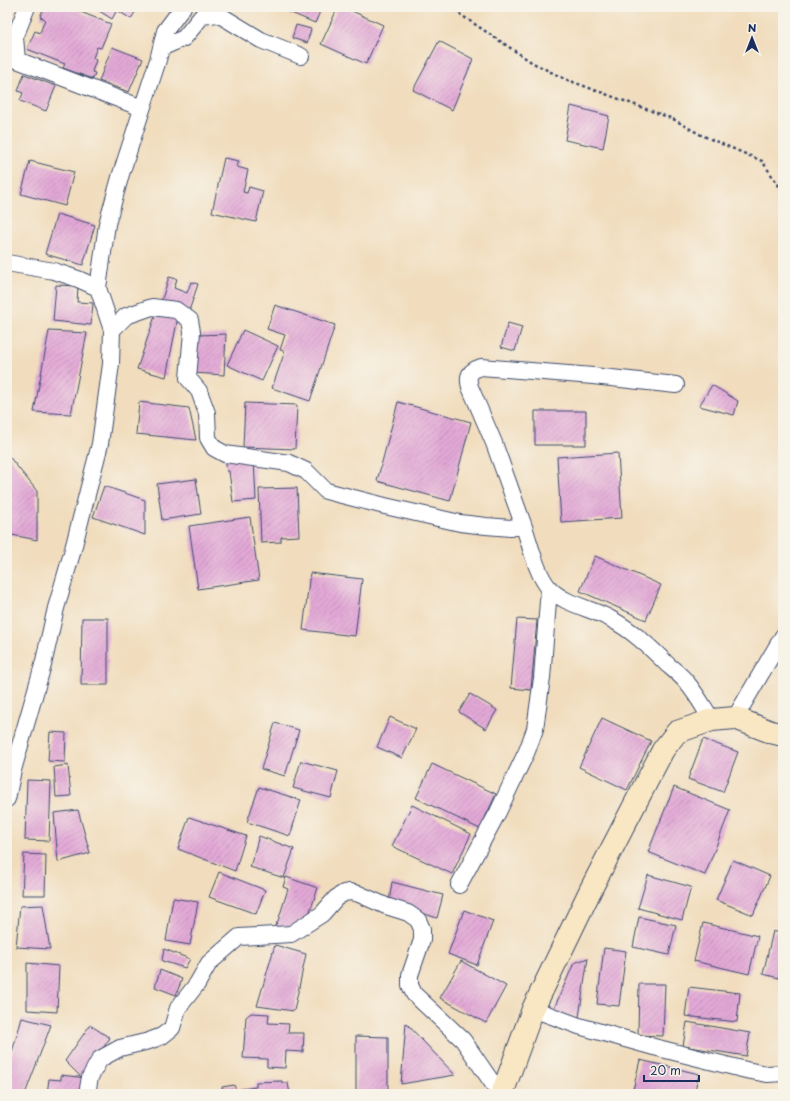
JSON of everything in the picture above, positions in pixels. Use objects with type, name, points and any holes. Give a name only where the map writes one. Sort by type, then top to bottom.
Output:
[{"type":"main road","points":[[501,1094],[533,1009],[592,887],[663,750],[677,732],[712,720],[735,718],[783,735]]},
{"type":"street","points":[[27,7],[15,36],[18,60],[142,108]]},
{"type":"street","points":[[7,799],[13,770],[43,665],[56,608],[72,553],[100,444],[111,364],[112,330],[98,288],[107,224],[165,31],[183,7]]},
{"type":"street","points":[[161,48],[184,38],[202,16],[221,10],[261,40],[302,56]]},
{"type":"street","points":[[7,262],[54,271],[78,278],[98,288]]},
{"type":"street","points":[[112,330],[126,316],[152,307],[176,310],[190,320],[192,332],[188,378],[199,391],[207,413],[208,438],[214,448],[225,454],[289,463],[306,472],[326,491],[385,506],[467,524],[511,528],[523,524]]},
{"type":"street","points":[[676,385],[593,376],[481,367],[473,369],[468,381],[494,443],[528,536],[531,549],[542,577],[549,589],[559,596],[608,617],[630,630],[651,647],[687,683],[712,720]]},
{"type":"street","points":[[459,885],[498,812],[527,751],[535,729],[542,678],[549,589]]},
{"type":"street","points":[[735,718],[783,636]]},
{"type":"street","points":[[87,1094],[90,1077],[100,1059],[120,1048],[149,1041],[162,1036],[172,1028],[178,1008],[197,984],[209,963],[239,937],[292,934],[322,914],[336,898],[344,893],[350,892],[408,913],[418,920],[422,929],[422,940],[410,975],[410,985],[414,994],[463,1040],[501,1094]]},
{"type":"street","points":[[533,1009],[579,1026],[662,1049],[746,1070],[767,1074],[783,1074]]},
{"type":"path","points":[[449,7],[533,63],[565,78],[673,119],[701,135],[762,161],[779,186],[783,188]]},
{"type":"building","points":[[44,7],[68,7],[111,24],[101,48],[97,47],[93,58],[96,60],[92,72],[95,73],[93,79],[63,68],[65,64],[27,49],[35,31],[40,33],[45,19],[40,17]]},
{"type":"building","points":[[93,7],[138,7],[131,19],[117,10],[112,19]]},
{"type":"building","points":[[277,7],[322,7],[315,23]]},
{"type":"building","points":[[338,7],[343,7],[383,25],[366,64],[321,44]]},
{"type":"building","points":[[296,25],[311,29],[307,43],[292,38]]},
{"type":"building","points":[[439,41],[473,59],[452,110],[413,90]]},
{"type":"building","points":[[112,47],[143,59],[129,92],[99,81]]},
{"type":"building","points":[[24,74],[56,86],[46,111],[20,101],[23,93],[18,91]]},
{"type":"building","points":[[571,106],[609,116],[603,148],[565,140]]},
{"type":"building","points":[[224,158],[239,161],[237,167],[248,170],[243,192],[247,193],[249,187],[263,191],[256,222],[212,212]]},
{"type":"building","points":[[30,161],[74,172],[65,206],[21,194]]},
{"type":"building","points":[[57,214],[95,225],[83,265],[45,254]]},
{"type":"building","points":[[169,277],[177,279],[174,288],[187,293],[191,282],[198,284],[189,311],[161,302]]},
{"type":"building","points":[[56,285],[78,286],[77,302],[93,303],[91,325],[53,321]]},
{"type":"building","points":[[275,305],[335,325],[310,401],[272,388],[285,351],[280,350],[285,335],[267,329]]},
{"type":"building","points":[[155,316],[178,317],[166,377],[137,369]]},
{"type":"building","points":[[508,323],[522,327],[515,351],[501,347]]},
{"type":"building","points":[[243,330],[278,346],[262,381],[227,365]]},
{"type":"building","points":[[49,331],[87,333],[71,414],[34,412]]},
{"type":"building","points":[[226,334],[224,375],[194,373],[198,335]]},
{"type":"building","points":[[712,385],[738,401],[734,415],[699,406]]},
{"type":"building","points":[[139,402],[189,408],[196,440],[136,434]]},
{"type":"building","points":[[398,402],[471,422],[450,501],[377,481]]},
{"type":"building","points":[[245,403],[297,405],[295,449],[243,447]]},
{"type":"building","points":[[535,411],[586,411],[586,445],[535,445]]},
{"type":"building","points":[[618,453],[622,518],[561,522],[557,457]]},
{"type":"building","points":[[7,454],[37,491],[37,540],[7,534]]},
{"type":"building","points":[[225,459],[254,459],[256,500],[233,502],[229,471],[227,471]]},
{"type":"building","points":[[196,479],[201,514],[162,520],[157,484]]},
{"type":"building","points":[[104,486],[145,500],[145,535],[93,517]]},
{"type":"building","points":[[297,488],[299,536],[281,537],[281,542],[261,543],[259,489]]},
{"type":"building","points":[[250,517],[259,580],[198,589],[189,526]]},
{"type":"building","points":[[595,556],[661,585],[646,620],[580,591]]},
{"type":"building","points":[[310,573],[362,579],[355,636],[303,630]]},
{"type":"building","points":[[82,618],[108,618],[108,685],[81,685]]},
{"type":"building","points":[[517,619],[537,620],[531,690],[511,688]]},
{"type":"building","points":[[470,694],[497,710],[486,729],[459,712]]},
{"type":"building","points":[[390,717],[416,729],[402,758],[377,747]]},
{"type":"building","points":[[602,718],[651,741],[627,790],[579,767]]},
{"type":"building","points":[[275,723],[299,730],[285,776],[261,769]]},
{"type":"building","points":[[50,732],[66,733],[65,762],[48,761]]},
{"type":"building","points":[[703,739],[738,752],[723,792],[688,779]]},
{"type":"building","points":[[301,761],[338,771],[331,798],[293,788]]},
{"type":"building","points":[[432,764],[496,794],[480,829],[416,798]]},
{"type":"building","points":[[68,765],[71,796],[56,797],[54,767]]},
{"type":"building","points":[[27,780],[51,781],[49,841],[25,840]]},
{"type":"building","points":[[259,787],[301,800],[290,836],[247,822]]},
{"type":"building","points":[[674,787],[730,810],[705,875],[648,852]]},
{"type":"building","points":[[412,805],[471,834],[452,874],[392,846]]},
{"type":"building","points":[[78,810],[90,853],[58,862],[54,813]]},
{"type":"building","points":[[189,817],[246,836],[235,871],[178,849]]},
{"type":"building","points":[[259,836],[294,849],[284,878],[250,867]]},
{"type":"building","points":[[24,854],[46,855],[45,895],[22,895]]},
{"type":"building","points":[[733,860],[770,876],[753,915],[716,900]]},
{"type":"building","points":[[219,872],[265,890],[256,914],[209,897]]},
{"type":"building","points":[[648,875],[691,887],[682,920],[638,908]]},
{"type":"building","points":[[286,877],[318,888],[308,917],[290,927],[272,931],[278,921],[288,889],[283,887]]},
{"type":"building","points":[[392,882],[443,895],[437,918],[389,902]]},
{"type":"building","points":[[173,898],[198,902],[190,945],[166,941]]},
{"type":"building","points":[[43,905],[50,949],[16,947],[20,906]]},
{"type":"building","points":[[464,910],[493,921],[477,965],[448,954]]},
{"type":"building","points":[[639,917],[676,925],[669,955],[633,947]]},
{"type":"building","points":[[703,923],[758,936],[749,974],[694,961]]},
{"type":"building","points":[[773,931],[783,934],[783,979],[763,974]]},
{"type":"building","points":[[275,945],[306,954],[294,1011],[257,1006]]},
{"type":"building","points":[[604,948],[626,951],[619,1006],[597,1004]]},
{"type":"building","points":[[164,949],[190,959],[185,968],[162,961]]},
{"type":"building","points":[[588,958],[579,1017],[552,1013],[574,963]]},
{"type":"building","points":[[461,961],[506,986],[486,1023],[440,998]]},
{"type":"building","points":[[27,963],[59,966],[57,1012],[27,1010]]},
{"type":"building","points":[[160,970],[182,979],[176,995],[155,987]]},
{"type":"building","points":[[639,984],[665,984],[663,1036],[638,1035]]},
{"type":"building","points":[[689,987],[740,993],[737,1022],[685,1016]]},
{"type":"building","points":[[251,1013],[269,1014],[268,1023],[289,1024],[288,1033],[304,1033],[303,1052],[286,1051],[285,1068],[267,1067],[267,1059],[243,1058],[246,1017]]},
{"type":"building","points":[[22,1018],[51,1025],[25,1094],[14,1094],[7,1092],[7,1069]]},
{"type":"building","points":[[687,1022],[750,1033],[746,1056],[683,1046]]},
{"type":"building","points":[[406,1023],[455,1075],[401,1084]]},
{"type":"building","points":[[90,1025],[110,1038],[82,1078],[65,1061]]},
{"type":"building","points":[[356,1036],[388,1037],[388,1094],[356,1094]]},
{"type":"building","points":[[640,1060],[699,1074],[694,1094],[632,1094]]},
{"type":"building","points":[[61,1075],[86,1078],[84,1094],[47,1094],[49,1079],[61,1080]]},
{"type":"building","points":[[282,1081],[282,1083],[288,1083],[290,1094],[223,1094],[222,1087],[234,1085],[236,1090],[256,1087],[256,1082]]}]
